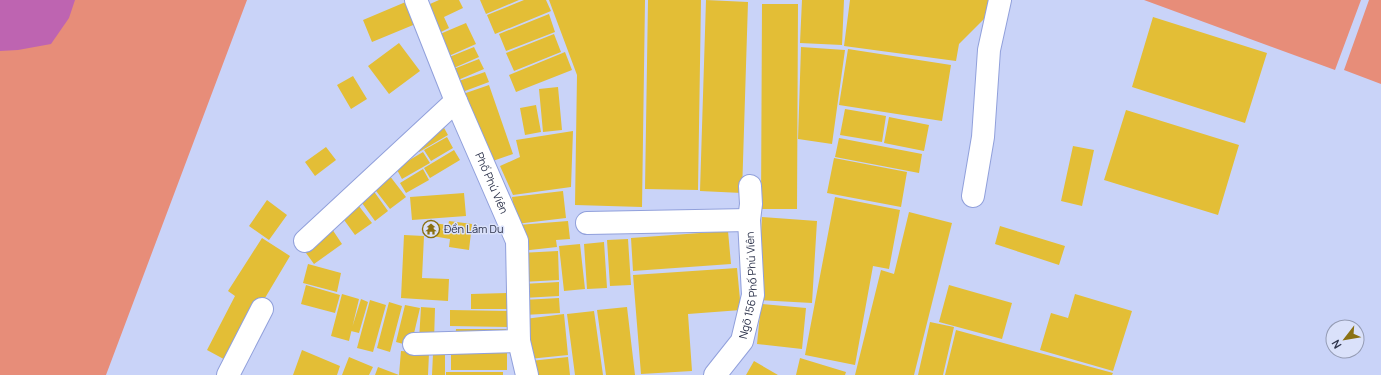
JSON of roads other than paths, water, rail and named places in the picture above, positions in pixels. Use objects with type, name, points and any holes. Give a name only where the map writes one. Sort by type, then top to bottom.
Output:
[{"type":"street","name":"Phố Phú Viên","points":[[416,0],[456,101],[517,241],[519,341],[527,375]]},
{"type":"street","points":[[973,196],[983,137],[989,50],[1000,0]]},
{"type":"street","points":[[306,241],[456,101]]},
{"type":"street","name":"Ngõ 156 Phố Phú Viên","points":[[715,375],[742,341],[751,302],[749,220],[751,204],[750,186]]},
{"type":"street","points":[[587,224],[749,220]]},
{"type":"street","points":[[228,375],[262,309]]},
{"type":"street","points":[[414,344],[519,341]]},
{"type":"place","name":"Đền Lâm Du","points":[[431,229]]}]
